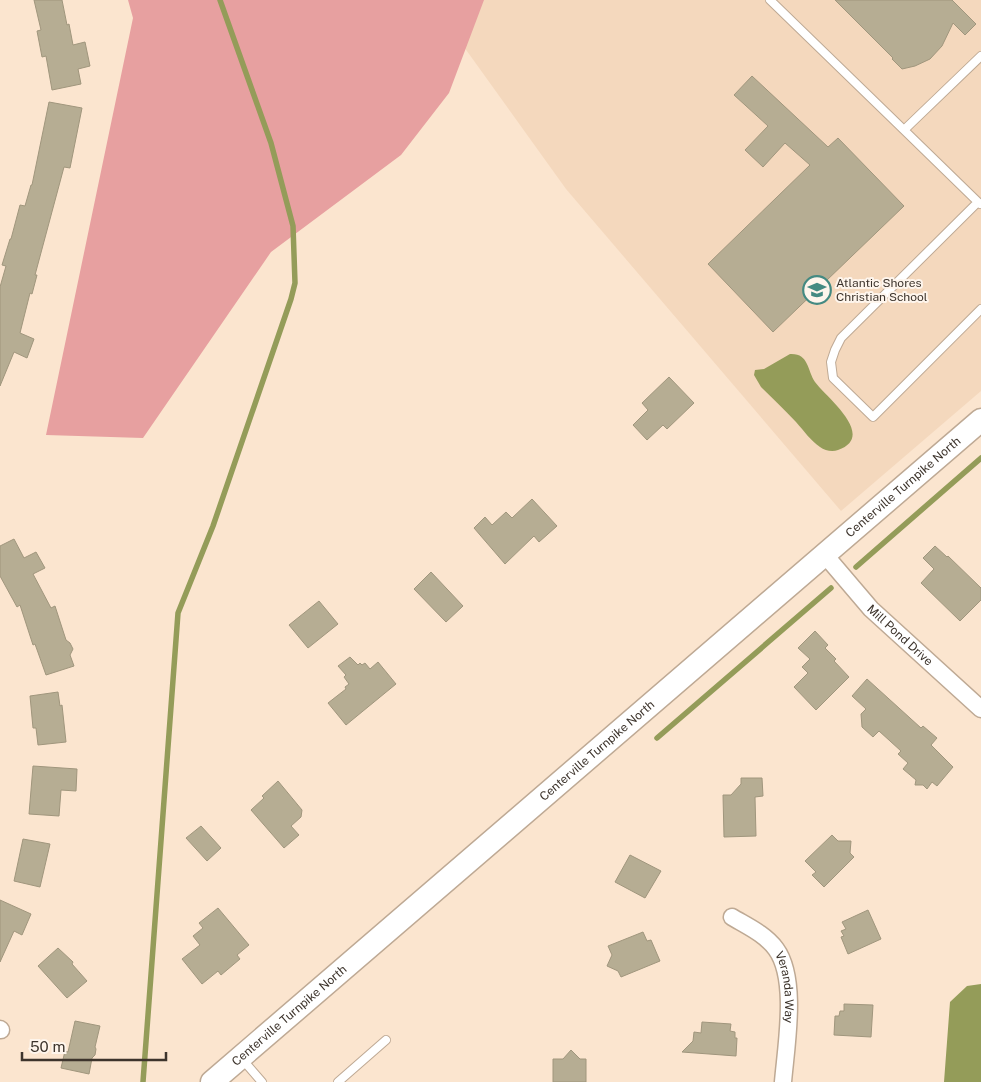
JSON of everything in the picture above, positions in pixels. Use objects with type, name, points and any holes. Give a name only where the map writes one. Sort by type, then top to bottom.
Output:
[{"type":"main road","name":"Centerville Turnpike North","points":[[212,1082],[981,420]]},
{"type":"street","name":"Mill Pond Drive","points":[[825,555],[870,609],[981,710]]},
{"type":"street","name":"Veranda Way","points":[[732,917],[763,935],[776,949],[785,969],[789,1008],[783,1082]]},
{"type":"lane","points":[[770,0],[979,204],[841,338],[834,350],[831,362],[833,378],[873,417],[981,309]]},
{"type":"lane","points":[[904,130],[981,56]]},
{"type":"lane","points":[[338,1082],[386,1040]]},
{"type":"lane","points":[[241,1057],[262,1082]]},
{"type":"shaded area","points":[[128,0],[484,0],[449,93],[401,155],[271,252],[143,438],[46,435],[133,18]]},
{"type":"shaded area","name":"Atlantic Shores Christian School","points":[[441,0],[981,0],[981,391],[841,511],[566,189],[441,15]]},
{"type":"shaded area","points":[[790,354],[796,354],[804,359],[815,382],[846,417],[853,436],[849,444],[834,451],[822,448],[761,387],[754,375],[755,370],[764,369]]},
{"type":"shaded area","points":[[981,984],[981,1082],[944,1082],[950,1002],[967,986]]},
{"type":"building","points":[[34,0],[62,0],[73,45],[85,42],[90,66],[78,69],[81,84],[52,90],[46,56],[42,57],[37,31],[41,30]]},
{"type":"building","points":[[835,0],[952,0],[976,24],[965,35],[953,23],[942,46],[930,59],[915,66],[902,69]]},
{"type":"building","points":[[752,76],[828,147],[838,138],[904,206],[773,332],[708,264],[810,165],[785,143],[763,167],[745,150],[768,126],[734,95]]},
{"type":"building","points":[[49,102],[82,108],[70,168],[64,167],[35,275],[37,275],[32,294],[30,293],[20,333],[34,339],[27,358],[14,352],[0,386],[0,287],[6,266],[2,265],[20,205],[25,206],[32,185]]},
{"type":"building","points":[[669,377],[694,403],[667,429],[663,425],[647,440],[633,425],[648,410],[642,403]]},
{"type":"building","points":[[532,499],[557,526],[539,542],[534,536],[505,564],[474,528],[485,517],[492,525],[506,512],[512,518]]},
{"type":"building","points":[[14,539],[24,558],[36,552],[45,568],[33,574],[51,608],[55,606],[66,640],[73,649],[70,655],[74,666],[46,675],[35,644],[33,645],[20,605],[17,607],[0,576],[0,546]]},
{"type":"building","points":[[935,546],[981,588],[981,600],[960,621],[921,583],[934,569],[923,558]]},
{"type":"building","points":[[431,572],[463,606],[446,622],[414,589]]},
{"type":"building","points":[[319,601],[338,624],[308,648],[289,625]]},
{"type":"building","points":[[815,631],[828,645],[825,648],[836,659],[834,661],[849,677],[816,710],[794,687],[808,673],[802,667],[810,659],[798,648]]},
{"type":"building","points":[[350,657],[358,665],[365,663],[370,669],[378,662],[396,684],[346,725],[328,703],[346,689],[345,687],[349,684],[344,677],[346,675],[338,666]]},
{"type":"building","points":[[867,679],[921,728],[923,726],[937,738],[931,745],[953,767],[937,786],[932,782],[927,789],[923,785],[915,785],[916,780],[903,769],[908,763],[898,754],[901,751],[879,731],[873,737],[862,727],[861,714],[866,709],[852,696]]},
{"type":"building","points":[[58,692],[60,706],[62,705],[66,742],[38,745],[36,728],[33,728],[30,696]]},
{"type":"building","points":[[33,766],[77,769],[76,791],[61,790],[59,816],[29,814]]},
{"type":"building","points":[[741,778],[762,778],[763,796],[755,797],[756,836],[724,837],[723,795],[731,795],[741,784]]},
{"type":"building","points":[[278,781],[302,810],[301,817],[291,826],[299,835],[284,848],[251,810]]},
{"type":"building","points":[[201,826],[221,848],[207,861],[186,838]]},
{"type":"building","points":[[832,835],[838,841],[851,841],[850,853],[854,857],[824,887],[812,875],[816,872],[805,861]]},
{"type":"building","points":[[23,839],[50,844],[40,887],[14,881]]},
{"type":"building","points":[[630,855],[661,871],[645,898],[615,882]]},
{"type":"building","points":[[0,900],[31,914],[22,935],[14,931],[0,962]]},
{"type":"building","points":[[218,908],[249,945],[237,955],[240,959],[221,975],[218,971],[202,984],[182,959],[200,945],[193,936],[203,928],[199,923]]},
{"type":"building","points":[[868,910],[881,939],[848,954],[841,937],[844,936],[841,931],[846,929],[842,922]]},
{"type":"building","points":[[643,932],[647,941],[651,940],[660,961],[621,977],[618,971],[607,966],[612,955],[608,946]]},
{"type":"building","points":[[58,948],[73,962],[72,964],[87,981],[67,998],[38,966]]},
{"type":"building","points":[[844,1004],[873,1005],[871,1037],[834,1035],[835,1016],[839,1016],[840,1011],[844,1011]]},
{"type":"building","points":[[75,1021],[100,1026],[95,1055],[92,1058],[89,1074],[61,1068],[65,1051],[68,1052]]},
{"type":"building","points":[[702,1022],[731,1024],[730,1031],[735,1032],[735,1038],[737,1038],[736,1056],[682,1052],[693,1041],[694,1032],[701,1033]]},
{"type":"building","points":[[571,1050],[580,1059],[586,1059],[586,1082],[553,1082],[553,1059],[563,1059]]},
{"type":"waterway","points":[[143,1082],[178,613],[213,526],[295,283],[293,226],[271,143],[220,0]]},
{"type":"waterway","points":[[856,567],[981,458]]},
{"type":"waterway","points":[[657,738],[831,588]]},
{"type":"place","name":"Atlantic Shores Christian School","points":[[817,290]]}]
